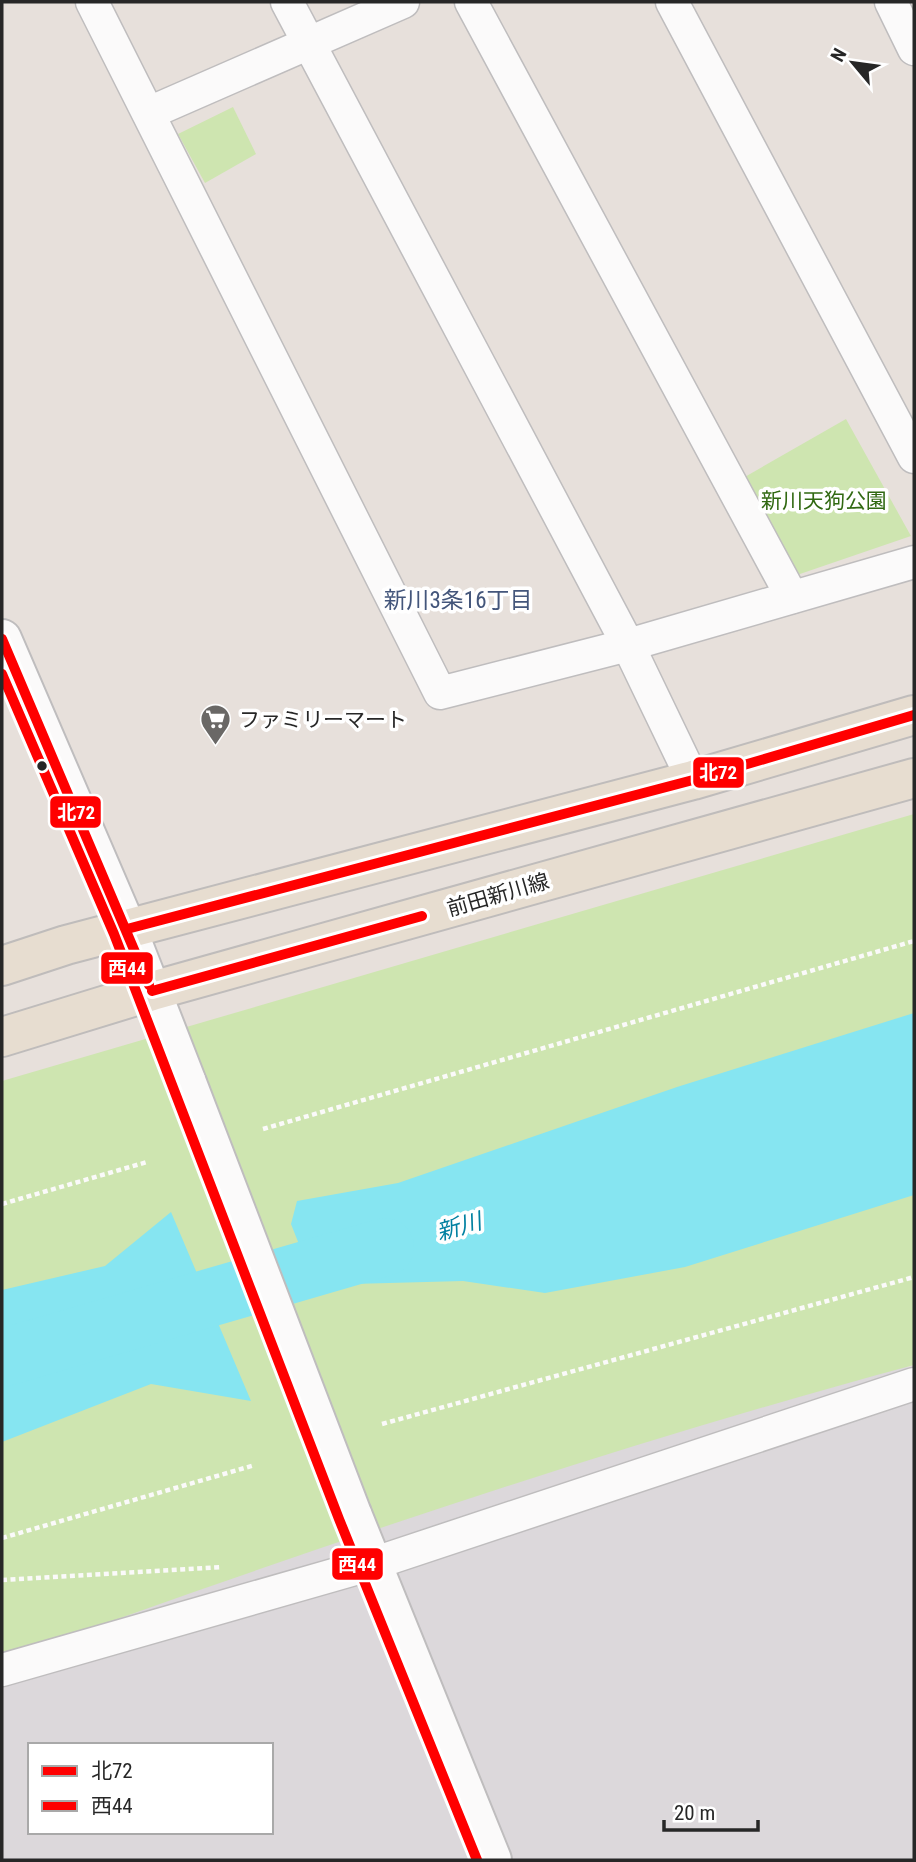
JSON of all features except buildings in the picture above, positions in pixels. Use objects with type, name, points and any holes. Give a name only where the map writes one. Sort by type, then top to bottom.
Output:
[{"type":"main road","points":[[2,966],[127,929],[693,780],[914,715]]},
{"type":"main road","name":"前田新川線","points":[[2,1037],[152,991],[914,778]]},
{"type":"street","points":[[92,2],[440,693],[628,645],[914,562]]},
{"type":"street","points":[[287,2],[628,645],[693,780]]},
{"type":"street","points":[[149,113],[403,2]]},
{"type":"street","points":[[471,2],[792,597]]},
{"type":"street","points":[[672,2],[914,457]]},
{"type":"street","points":[[891,2],[914,49]]},
{"type":"street","points":[[2,639],[152,991],[352,1514],[492,1860]]},
{"type":"street","points":[[2,1670],[372,1564],[914,1384]]},
{"type":"path","points":[[263,1129],[914,941]]},
{"type":"path","points":[[2,1205],[147,1162]]},
{"type":"path","points":[[382,1424],[914,1277]]},
{"type":"path","points":[[2,1538],[255,1465]]},
{"type":"path","points":[[2,1580],[222,1567]]},
{"type":"shaded area","points":[[896,1361],[914,1371],[914,1860],[2,1860],[2,1625]]},
{"type":"green space","points":[[233,107],[256,154],[205,183],[178,134]]},
{"type":"green space","name":"新川天狗公園","points":[[846,419],[911,536],[797,575],[743,478]]},
{"type":"green space","points":[[914,814],[914,1365],[569,1466],[228,1580],[2,1660],[2,1081]]},
{"type":"water","points":[[914,1013],[914,1195],[685,1267],[545,1293],[463,1281],[315,1285],[291,1224],[297,1201],[398,1183],[677,1087]]},
{"type":"water","points":[[171,1212],[251,1401],[151,1384],[2,1442],[2,1290],[105,1266]]},
{"type":"waterway","name":"新川","points":[[2,1358],[385,1247]]},
{"type":"transit line","name":"北72","points":[[2,639],[149,985]]},
{"type":"transit line","name":"西44","points":[[2,674],[114,934],[339,1519],[477,1860]]},
{"type":"transit line","name":"北72","points":[[127,929],[693,780],[914,715]]},
{"type":"transit line","name":"北72","points":[[152,991],[422,916]]},
{"type":"place","name":"ファミリーマート","points":[[216,747]]},
{"type":"district","name":"新川3条16丁目","points":[[458,600]]}]
